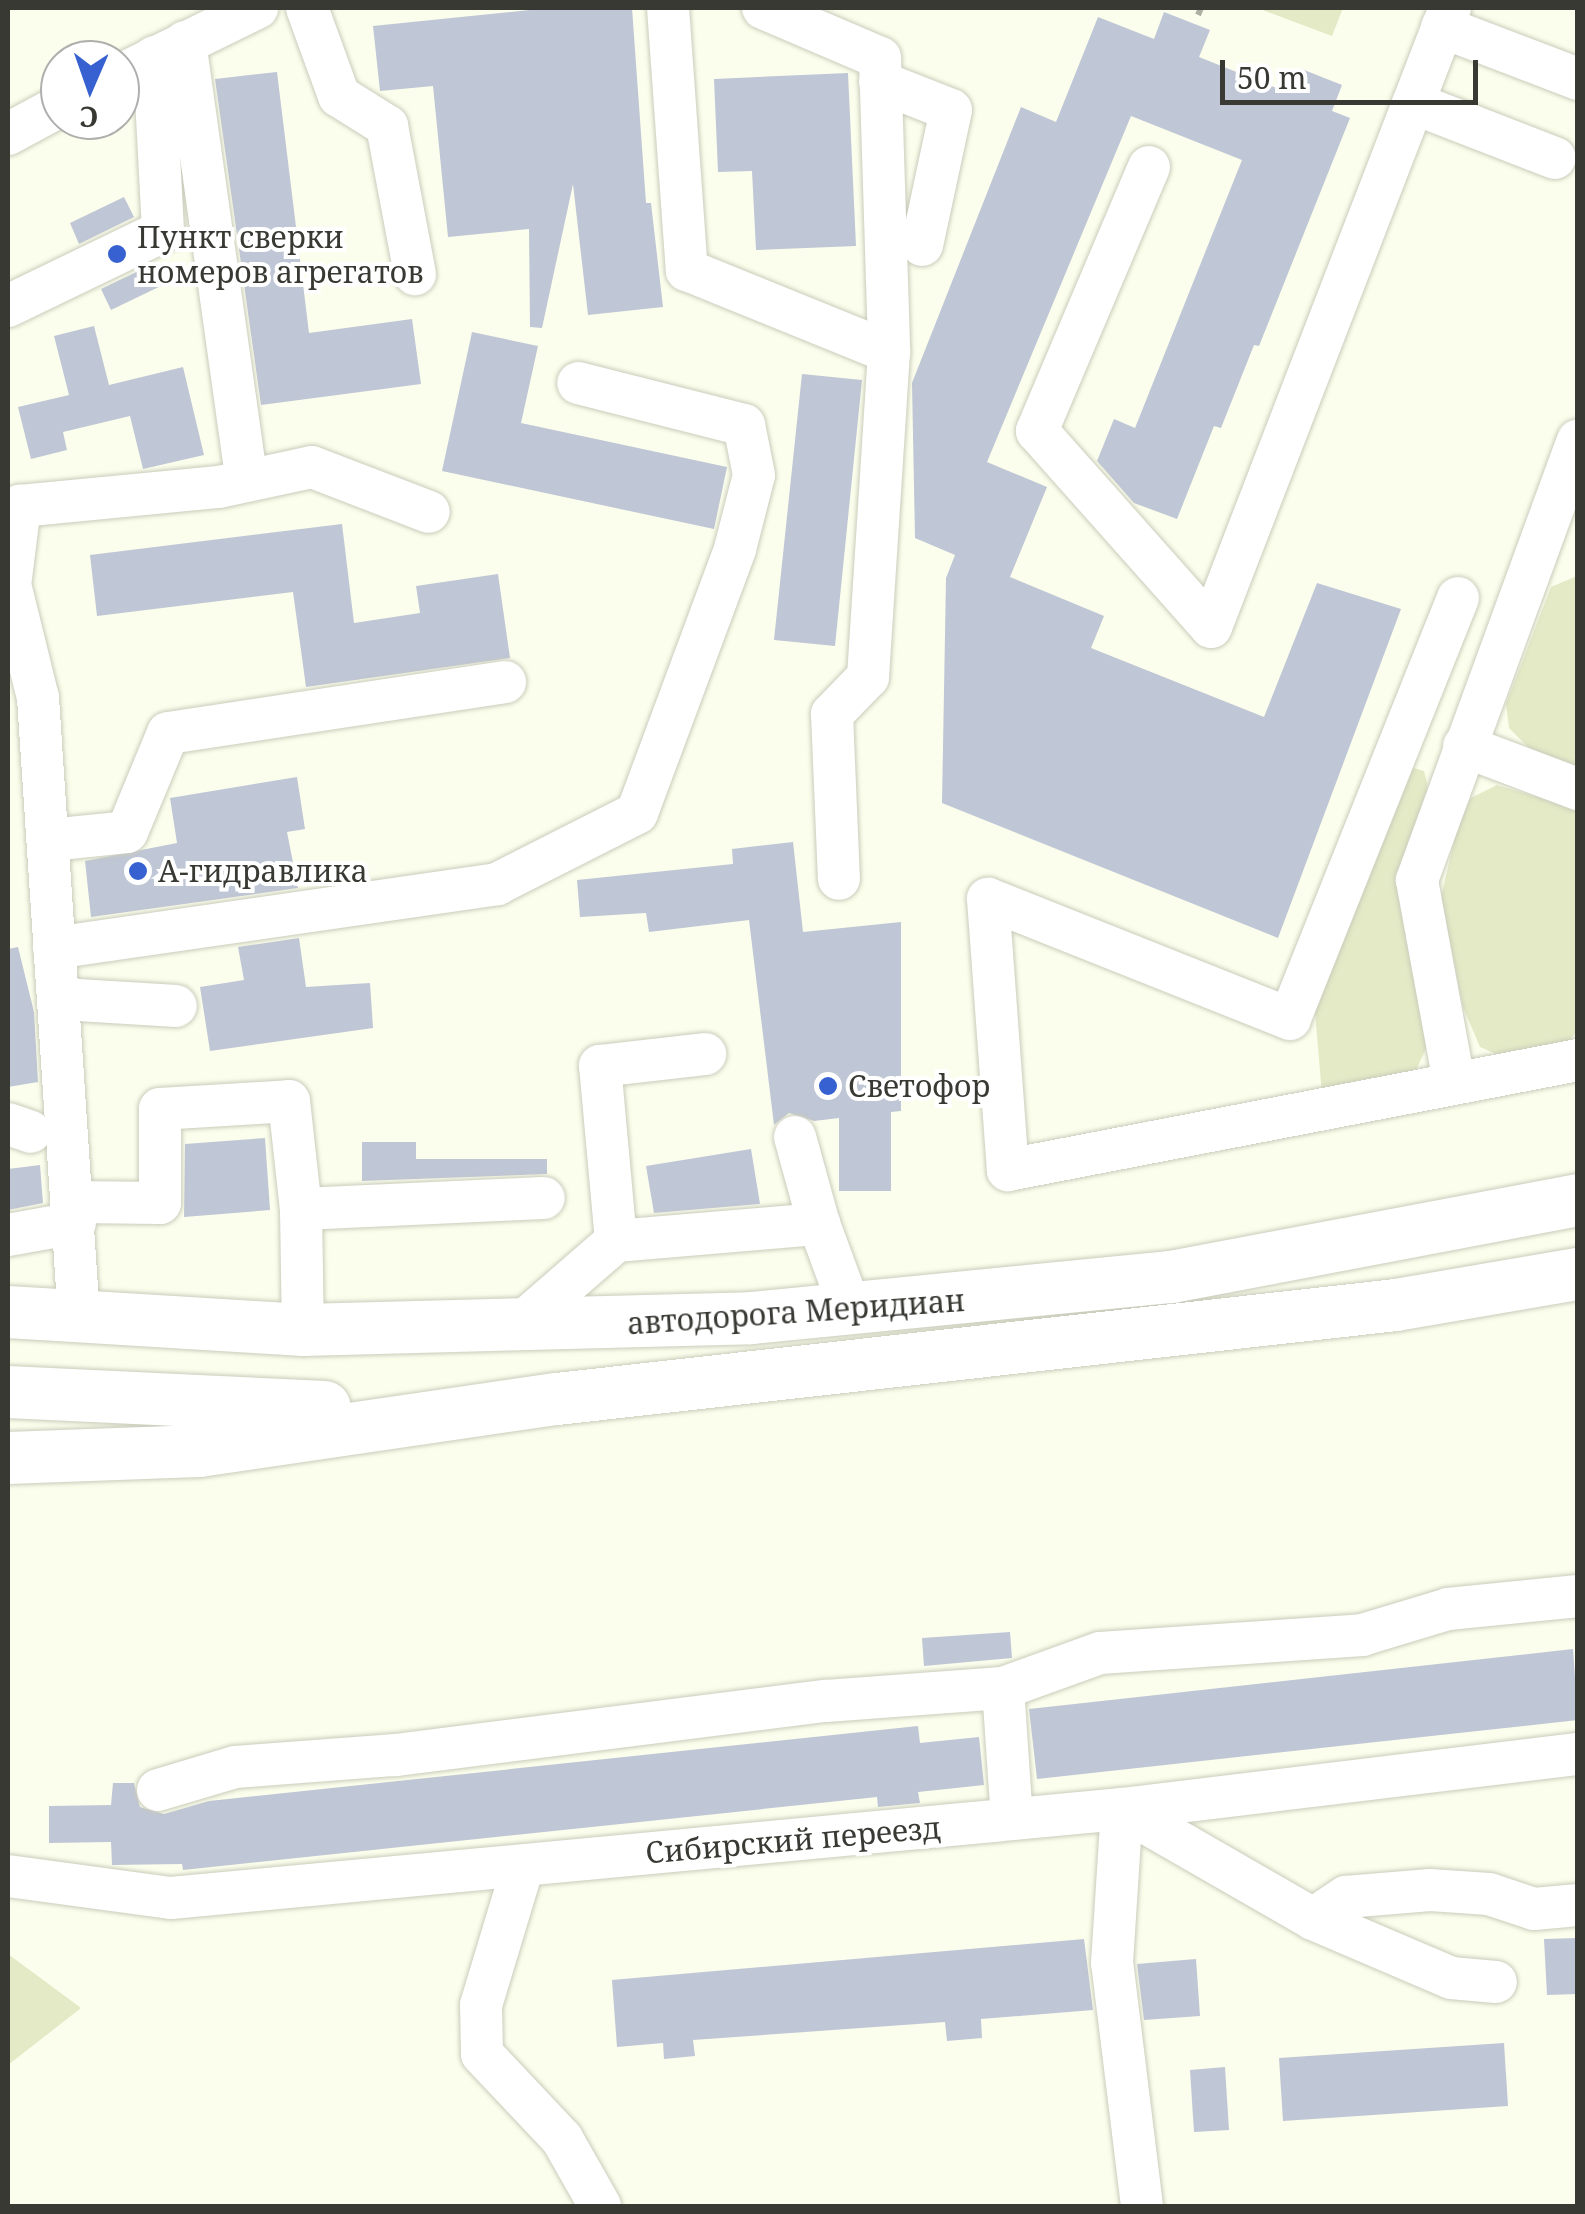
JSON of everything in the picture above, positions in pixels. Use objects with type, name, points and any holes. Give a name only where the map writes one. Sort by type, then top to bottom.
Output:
[{"type":"main road","name":"автодорога Меридиан","points":[[8,1312],[79,1320],[303,1330],[517,1327],[851,1311],[1171,1278],[1578,1200]]},
{"type":"main road","name":"автодорога Меридиан","points":[[557,1399],[1168,1334],[1578,1274]]},
{"type":"main road","points":[[8,1392],[306,1408],[557,1399]]},
{"type":"main road","points":[[8,1458],[200,1451],[557,1399]]},
{"type":"street","points":[[153,58],[257,8]]},
{"type":"street","points":[[307,8],[339,96],[387,126],[415,274]]},
{"type":"street","points":[[668,8],[686,270],[889,352]]},
{"type":"street","points":[[763,8],[880,58],[889,352],[868,677],[832,714],[839,879]]},
{"type":"street","points":[[1149,167],[1036,431],[1211,626],[1446,17],[1578,79]]},
{"type":"street","points":[[8,306],[162,232],[153,58]]},
{"type":"street","points":[[153,58],[246,476]]},
{"type":"street","points":[[880,82],[951,110],[922,245]]},
{"type":"street","points":[[1413,103],[1555,158]]},
{"type":"street","points":[[8,134],[40,117]]},
{"type":"street","points":[[54,948],[496,884],[637,813],[735,549],[754,475],[744,425],[578,383]]},
{"type":"street","points":[[1454,1082],[1417,880],[1464,746],[1566,503],[1578,442]]},
{"type":"street","points":[[79,1320],[62,999],[54,948],[38,698],[10,577],[20,506],[219,486],[246,476],[312,467],[428,512]]},
{"type":"street","points":[[1458,598],[1290,1019],[988,899],[1008,1170],[1578,1060]]},
{"type":"street","points":[[50,840],[127,832],[168,733],[505,682]]},
{"type":"street","points":[[1464,746],[1578,789]]},
{"type":"street","points":[[62,999],[176,1006]]},
{"type":"street","points":[[616,1241],[600,1066],[705,1054]]},
{"type":"street","points":[[8,1235],[75,1213],[160,1203],[160,1109],[289,1100],[301,1209],[303,1330]]},
{"type":"street","points":[[795,1136],[819,1224],[851,1311]]},
{"type":"street","points":[[301,1209],[544,1198]]},
{"type":"street","points":[[517,1327],[616,1241],[819,1224]]},
{"type":"street","points":[[158,1790],[234,1767],[396,1756],[826,1700],[1003,1688],[1100,1653],[1362,1635],[1448,1610],[1578,1596]]},
{"type":"street","points":[[1003,1688],[1012,1819]]},
{"type":"street","name":"Сибирский переезд","points":[[8,1876],[171,1898],[1122,1809],[1578,1754]]},
{"type":"street","points":[[1142,2206],[1112,1963],[1122,1809],[1314,1918],[1452,1978],[1496,1982]]},
{"type":"street","points":[[523,1866],[481,2004],[482,2054],[562,2138],[600,2206]]},
{"type":"street","points":[[1314,1918],[1346,1898],[1430,1890],[1490,1894],[1534,1908],[1578,1904]]},
{"type":"green space","points":[[1257,8],[1343,8],[1332,36]]},
{"type":"green space","points":[[1577,576],[1577,768],[1535,754],[1509,728],[1506,704],[1551,587]]},
{"type":"green space","points":[[1413,768],[1424,771],[1427,783],[1429,1042],[1417,1068],[1401,1078],[1322,1094],[1315,1012]]},
{"type":"green space","points":[[1497,785],[1577,809],[1578,1030],[1569,1041],[1503,1057],[1480,1047],[1463,1007],[1441,897],[1458,825],[1471,798]]},
{"type":"green space","points":[[8,1954],[81,2008],[8,2065]]},
{"type":"building","points":[[549,8],[632,8],[646,203],[651,203],[663,307],[588,315],[573,184],[542,328],[530,327],[529,229],[448,237],[433,86],[380,91],[373,26]]},
{"type":"building","points":[[1164,12],[1210,30],[1199,57],[1289,93],[1299,68],[1342,85],[1332,111],[1350,118],[1259,346],[1254,345],[1221,428],[1214,426],[1177,519],[1134,503],[1097,461],[1114,419],[1135,428],[1242,160],[1131,116],[987,462],[1047,487],[1010,577],[1104,616],[1091,648],[1264,717],[1317,583],[1401,609],[1278,938],[942,803],[946,578],[955,555],[915,538],[912,383],[1021,107],[1056,122],[1098,17],[1154,39]]},
{"type":"building","points":[[277,72],[309,333],[412,319],[421,384],[261,405],[215,79]]},
{"type":"building","points":[[848,73],[856,246],[756,250],[752,171],[718,172],[714,79]]},
{"type":"building","points":[[124,197],[134,217],[79,244],[70,223]]},
{"type":"building","points":[[155,263],[165,284],[111,310],[101,289]]},
{"type":"building","points":[[94,326],[109,385],[183,367],[204,455],[143,469],[130,416],[63,432],[67,450],[31,459],[18,407],[69,395],[54,336]]},
{"type":"building","points":[[472,332],[538,346],[521,423],[727,467],[714,529],[442,471]]},
{"type":"building","points":[[802,374],[862,380],[835,646],[774,640]]},
{"type":"building","points":[[342,524],[354,623],[420,613],[416,586],[498,574],[510,658],[306,687],[293,592],[97,616],[90,555]]},
{"type":"building","points":[[297,777],[305,829],[287,832],[298,888],[91,917],[85,861],[177,843],[170,798]]},
{"type":"building","points":[[793,842],[803,932],[901,922],[901,1111],[891,1112],[891,1191],[839,1191],[839,1118],[814,1121],[789,1113],[774,1125],[749,920],[649,932],[646,913],[580,917],[577,880],[733,864],[732,849]]},
{"type":"building","points":[[299,938],[306,987],[370,983],[373,1028],[210,1051],[200,987],[244,980],[238,947]]},
{"type":"building","points":[[18,947],[34,1012],[38,1082],[8,1087],[8,949]]},
{"type":"building","points":[[265,1138],[270,1210],[184,1217],[185,1144]]},
{"type":"building","points":[[362,1142],[416,1142],[416,1159],[547,1159],[547,1174],[362,1181]]},
{"type":"building","points":[[751,1149],[760,1204],[654,1213],[646,1166]]},
{"type":"building","points":[[40,1165],[43,1203],[8,1210],[8,1169]]},
{"type":"building","points":[[1010,1632],[1012,1658],[924,1666],[922,1638]]},
{"type":"building","points":[[1573,1649],[1578,1720],[1037,1779],[1029,1709]]},
{"type":"building","points":[[918,1726],[920,1743],[979,1737],[984,1785],[918,1792],[920,1803],[878,1807],[877,1797],[183,1870],[182,1864],[112,1865],[111,1842],[49,1843],[49,1806],[111,1805],[113,1783],[134,1783],[140,1807],[164,1814],[209,1801]]},
{"type":"building","points":[[1578,1938],[1578,1994],[1547,1995],[1544,1939]]},
{"type":"building","points":[[1084,1939],[1093,2010],[981,2019],[982,2038],[947,2041],[945,2022],[693,2040],[695,2056],[664,2059],[663,2043],[617,2047],[612,1980]]},
{"type":"building","points":[[1196,1959],[1200,2016],[1144,2020],[1137,1964]]},
{"type":"building","points":[[1504,2043],[1508,2106],[1283,2121],[1279,2058]]},
{"type":"building","points":[[1225,2067],[1229,2130],[1194,2132],[1190,2070]]},
{"type":"place","name":"Пункт сверки номеров агрегатов","points":[[117,254]]},
{"type":"place","name":"А-гидравлика","points":[[138,871]]},
{"type":"place","name":"Светофор","points":[[828,1086]]}]
